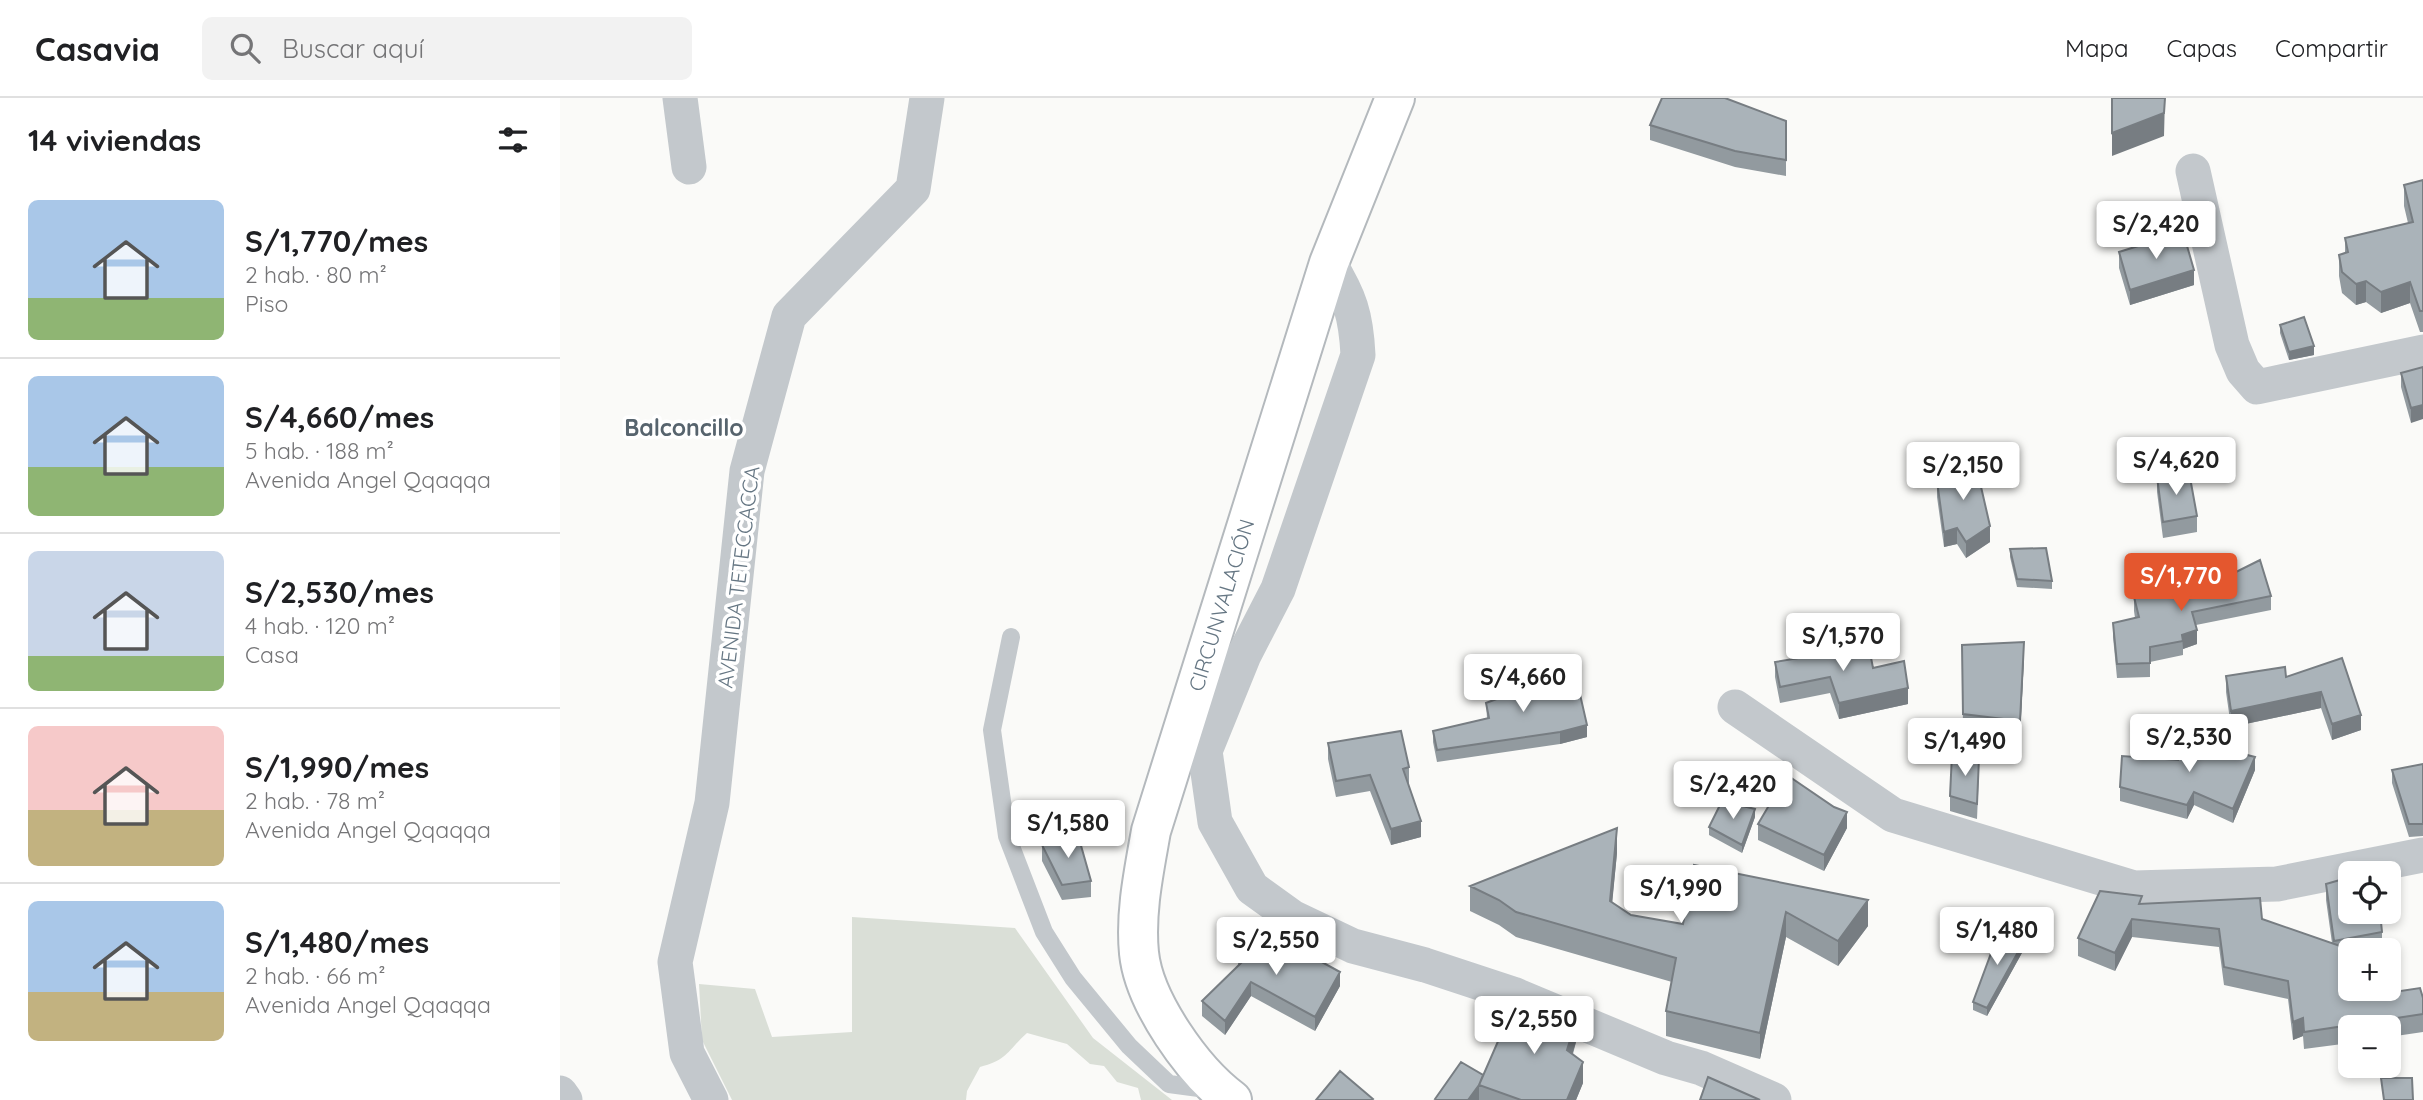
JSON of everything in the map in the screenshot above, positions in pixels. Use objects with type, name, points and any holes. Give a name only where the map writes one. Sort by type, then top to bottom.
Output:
[{"type":"highway","name":"CIRCUNVALACIÓN","points":[[1226,1096],[1193,1060],[1170,1028],[1148,987],[1139,954],[1139,902],[1151,831],[1329,263],[1395,98]]},
{"type":"street","points":[[680,98],[689,167]]},
{"type":"street","name":"AVENIDA TETECCACCA","points":[[711,1100],[687,1053],[675,962],[712,803],[747,471],[789,316],[913,189],[927,98]]},
{"type":"street","points":[[2193,172],[2232,345],[2243,371],[2256,387],[2423,352]]},
{"type":"street","points":[[1329,263],[1346,290],[1356,322],[1358,355],[1278,589],[1244,655],[1205,751],[1215,822],[1252,888],[1292,917],[1353,946],[1513,994],[1666,1058],[1701,1068],[1774,1100]]},
{"type":"street","points":[[1735,707],[1893,815],[2134,888],[2277,884],[2423,855]]},
{"type":"street","points":[[560,1093],[565,1100]]},
{"type":"lane","points":[[1011,637],[992,730],[1007,836],[1044,932],[1073,978],[1129,1046],[1169,1084],[1226,1096]]},
{"type":"shaded area","points":[[852,917],[1015,928],[1093,1038],[1172,1100],[1141,1100],[1138,1088],[1117,1082],[1104,1066],[1090,1064],[1067,1044],[1027,1033],[1002,1058],[980,1067],[967,1091],[966,1100],[732,1100],[702,1040],[699,984],[755,989],[772,1037],[852,1032]]},
{"type":"building","points":[[1662,98],[1725,98],[1786,121],[1786,160],[1735,151],[1650,125]]},
{"type":"building","points":[[2112,98],[2165,98],[2164,113],[2112,133]]},
{"type":"building","points":[[2423,180],[2423,311],[2420,311],[2410,282],[2381,292],[2366,281],[2356,284],[2342,272],[2339,255],[2348,252],[2345,238],[2413,222],[2404,185]]},
{"type":"building","points":[[2183,232],[2194,270],[2130,290],[2119,252]]},
{"type":"building","points":[[2304,317],[2314,346],[2289,352],[2280,325]]},
{"type":"building","points":[[2423,367],[2423,405],[2411,408],[2401,373]]},
{"type":"building","points":[[1976,465],[1990,526],[1966,542],[1957,528],[1944,532],[1937,481],[1947,471]]},
{"type":"building","points":[[2189,472],[2197,516],[2163,522],[2157,477]]},
{"type":"building","points":[[2046,548],[2052,581],[2017,579],[2010,549]]},
{"type":"building","points":[[2260,560],[2271,596],[2192,612],[2197,630],[2182,635],[2183,641],[2150,647],[2150,663],[2117,664],[2113,623],[2139,617],[2134,597],[2187,589],[2188,596]]},
{"type":"building","points":[[2024,642],[2020,721],[1963,714],[1962,645]]},
{"type":"building","points":[[1825,646],[1826,653],[1869,647],[1873,668],[1904,661],[1908,688],[1839,703],[1830,677],[1780,687],[1775,662],[1799,658],[1799,649]]},
{"type":"building","points":[[2342,658],[2361,715],[2332,724],[2321,692],[2231,711],[2226,676],[2285,667],[2286,677]]},
{"type":"building","points":[[1574,668],[1587,725],[1560,732],[1437,750],[1433,731],[1489,718],[1486,703],[1547,680],[1546,675]]},
{"type":"building","points":[[1401,731],[1409,767],[1403,769],[1421,821],[1391,829],[1370,775],[1336,781],[1328,743]]},
{"type":"building","points":[[2181,738],[2255,757],[2233,809],[2194,792],[2187,805],[2120,787],[2122,756],[2178,760]]},
{"type":"building","points":[[1952,754],[1979,758],[1977,804],[1950,796]]},
{"type":"building","points":[[2423,764],[2423,824],[2409,824],[2392,770]]},
{"type":"building","points":[[1787,775],[1834,807],[1847,812],[1824,855],[1758,824]]},
{"type":"building","points":[[1722,801],[1755,809],[1742,845],[1709,827]]},
{"type":"building","points":[[1617,828],[1610,901],[1631,915],[1683,924],[1694,865],[1868,900],[1838,941],[1786,912],[1760,1033],[1666,1011],[1676,958],[1516,912],[1470,886]]},
{"type":"building","points":[[1078,835],[1091,881],[1062,885],[1042,845]]},
{"type":"building","points":[[2338,880],[2338,924],[2381,924],[2382,932],[2338,938],[2334,941],[2326,884]]},
{"type":"building","points":[[2100,891],[2142,896],[2139,904],[2260,898],[2262,919],[2338,945],[2338,1001],[2401,1001],[2401,991],[2420,988],[2423,1014],[2401,1017],[2401,1015],[2338,1015],[2338,1027],[2304,1032],[2303,1018],[2293,1022],[2288,981],[2224,967],[2219,929],[2132,919],[2115,953],[2078,938]]},
{"type":"building","points":[[2000,929],[2023,943],[1987,1008],[1973,1002]]},
{"type":"building","points":[[1265,931],[1340,972],[1315,1017],[1251,982],[1225,1021],[1202,1001],[1242,962],[1238,959]]},
{"type":"building","points":[[1516,1000],[1576,1021],[1567,1050],[1583,1062],[1567,1100],[1521,1100],[1479,1085]]},
{"type":"building","points":[[1461,1062],[1483,1075],[1479,1085],[1468,1100],[1435,1099]]},
{"type":"building","points":[[1340,1071],[1373,1099],[1316,1100]]},
{"type":"building","points":[[1708,1077],[1760,1100],[1700,1100]]},
{"type":"building","points":[[2381,1078],[2412,1078],[2413,1100],[2384,1100]]},
{"type":"district","name":"Balconcillo","points":[[684,427]]}]
